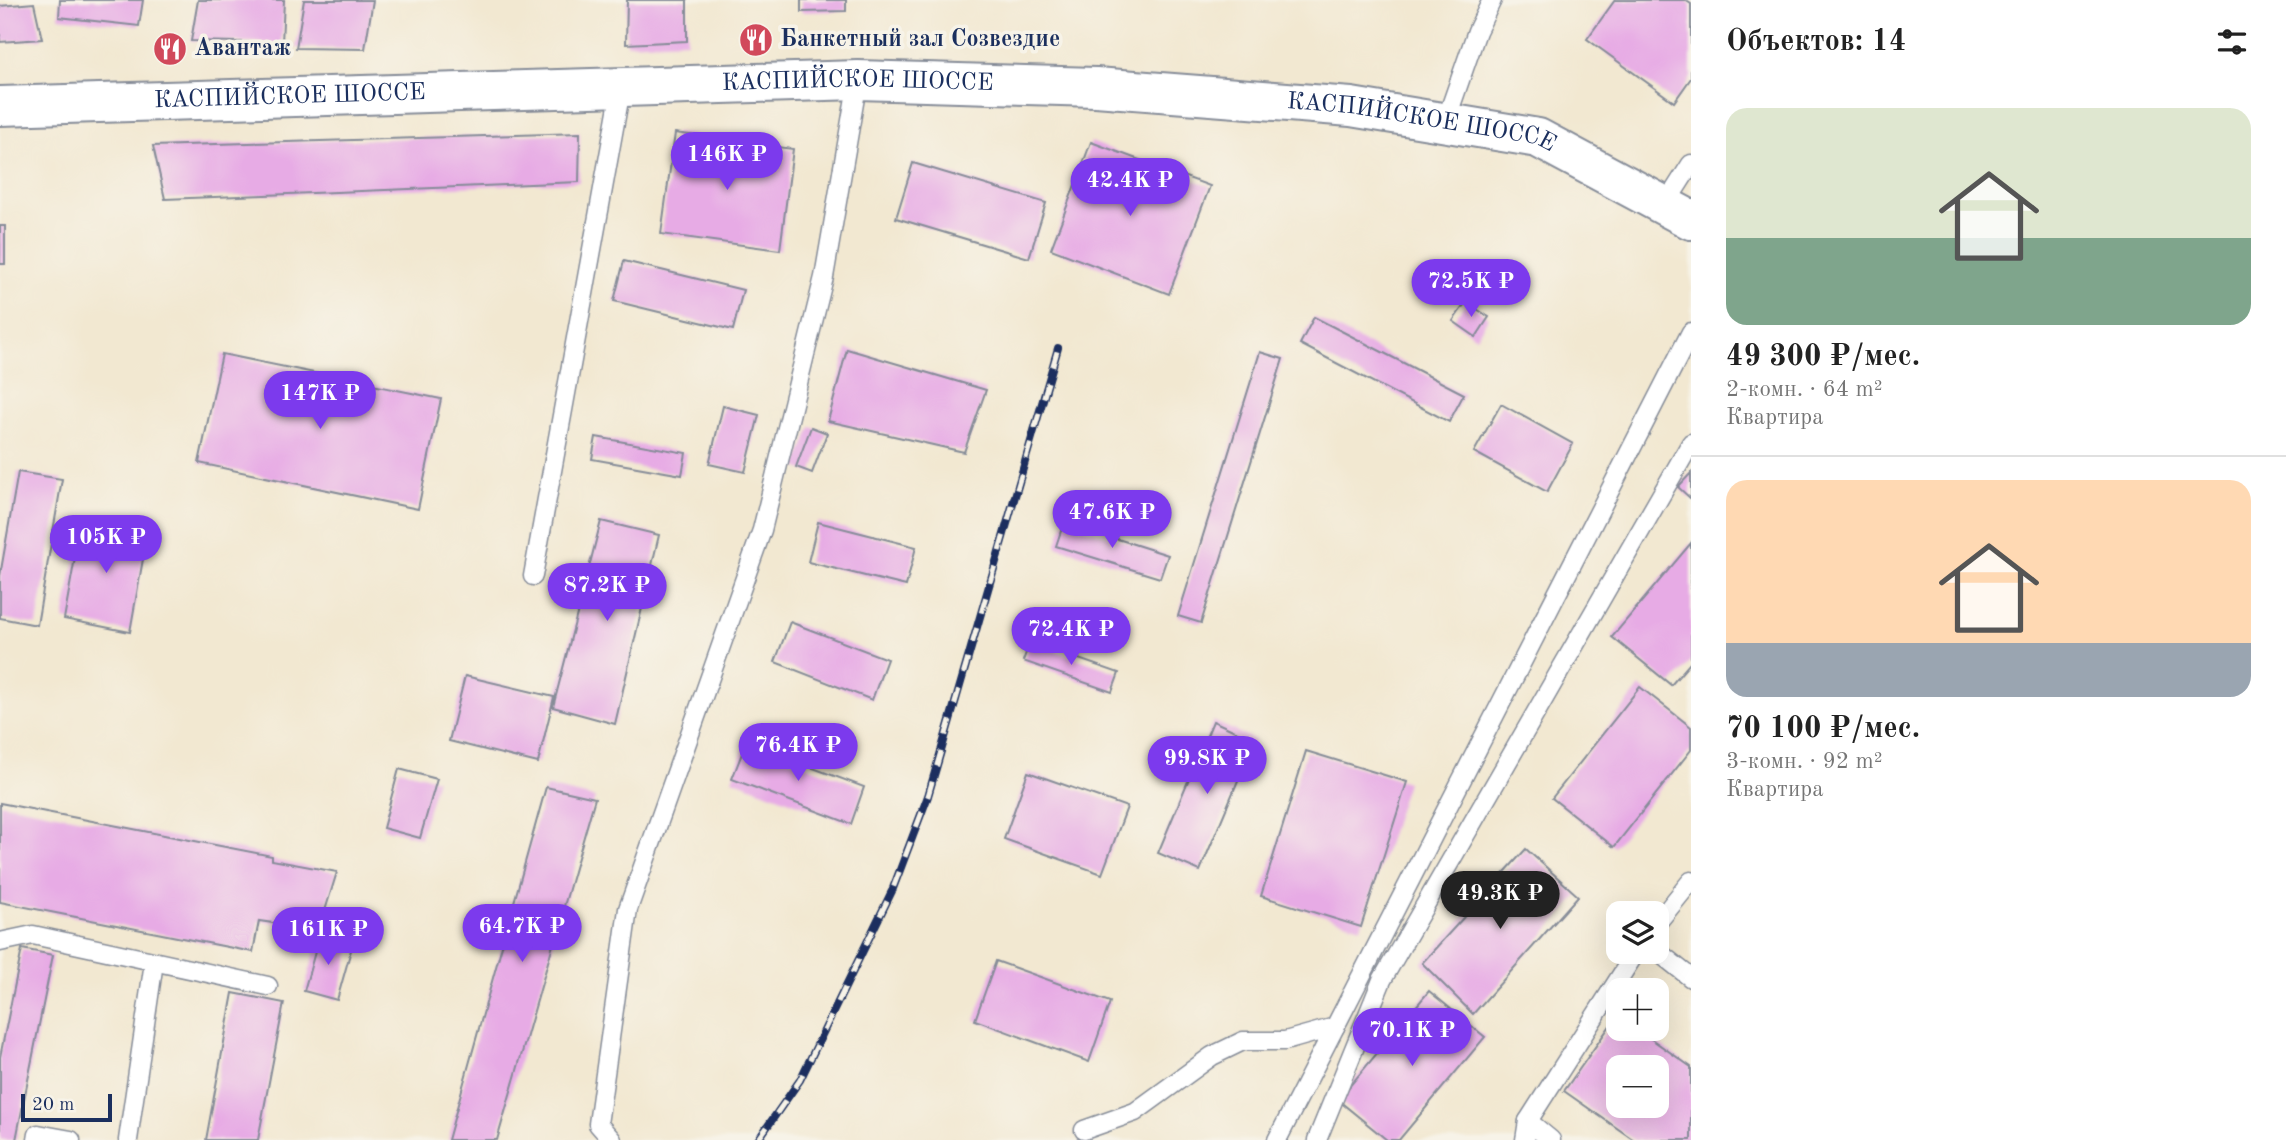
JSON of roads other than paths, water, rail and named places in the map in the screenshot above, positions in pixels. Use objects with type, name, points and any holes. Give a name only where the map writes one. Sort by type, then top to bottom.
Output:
[{"type":"main road","name":"КАСПИЙСКОЕ ШОССЕ","points":[[0,106],[858,80],[1096,87],[1350,107],[1538,138],[1678,213]]},
{"type":"lane","points":[[1445,123],[1476,31],[1492,0]]},
{"type":"lane","points":[[612,1140],[598,1124],[628,909],[762,530],[824,276],[858,80]]},
{"type":"lane","points":[[533,576],[621,89]]},
{"type":"lane","points":[[1678,213],[1691,164]]},
{"type":"lane","points":[[1277,1140],[1691,332]]},
{"type":"lane","points":[[1317,1140],[1382,980],[1691,443]]},
{"type":"lane","points":[[1669,908],[1691,881]]},
{"type":"lane","points":[[0,942],[33,935],[268,986]]},
{"type":"lane","points":[[1669,961],[1691,978]]},
{"type":"lane","points":[[128,1140],[155,962]]},
{"type":"lane","points":[[1525,1140],[1528,1121],[1628,964]]},
{"type":"lane","points":[[1084,1130],[1135,1112],[1212,1056],[1243,1041],[1285,1041],[1335,1027]]},
{"type":"lane","points":[[1528,1121],[1551,1140]]},
{"type":"lane","points":[[37,1140],[38,1135],[71,1140]]},
{"type":"railway","points":[[758,1140],[800,1080],[892,891],[928,796],[1058,348]]},
{"type":"place","name":"Банкетный зал Созвездие","points":[[756,40]]},
{"type":"place","name":"Авантаж","points":[[170,49]]}]
